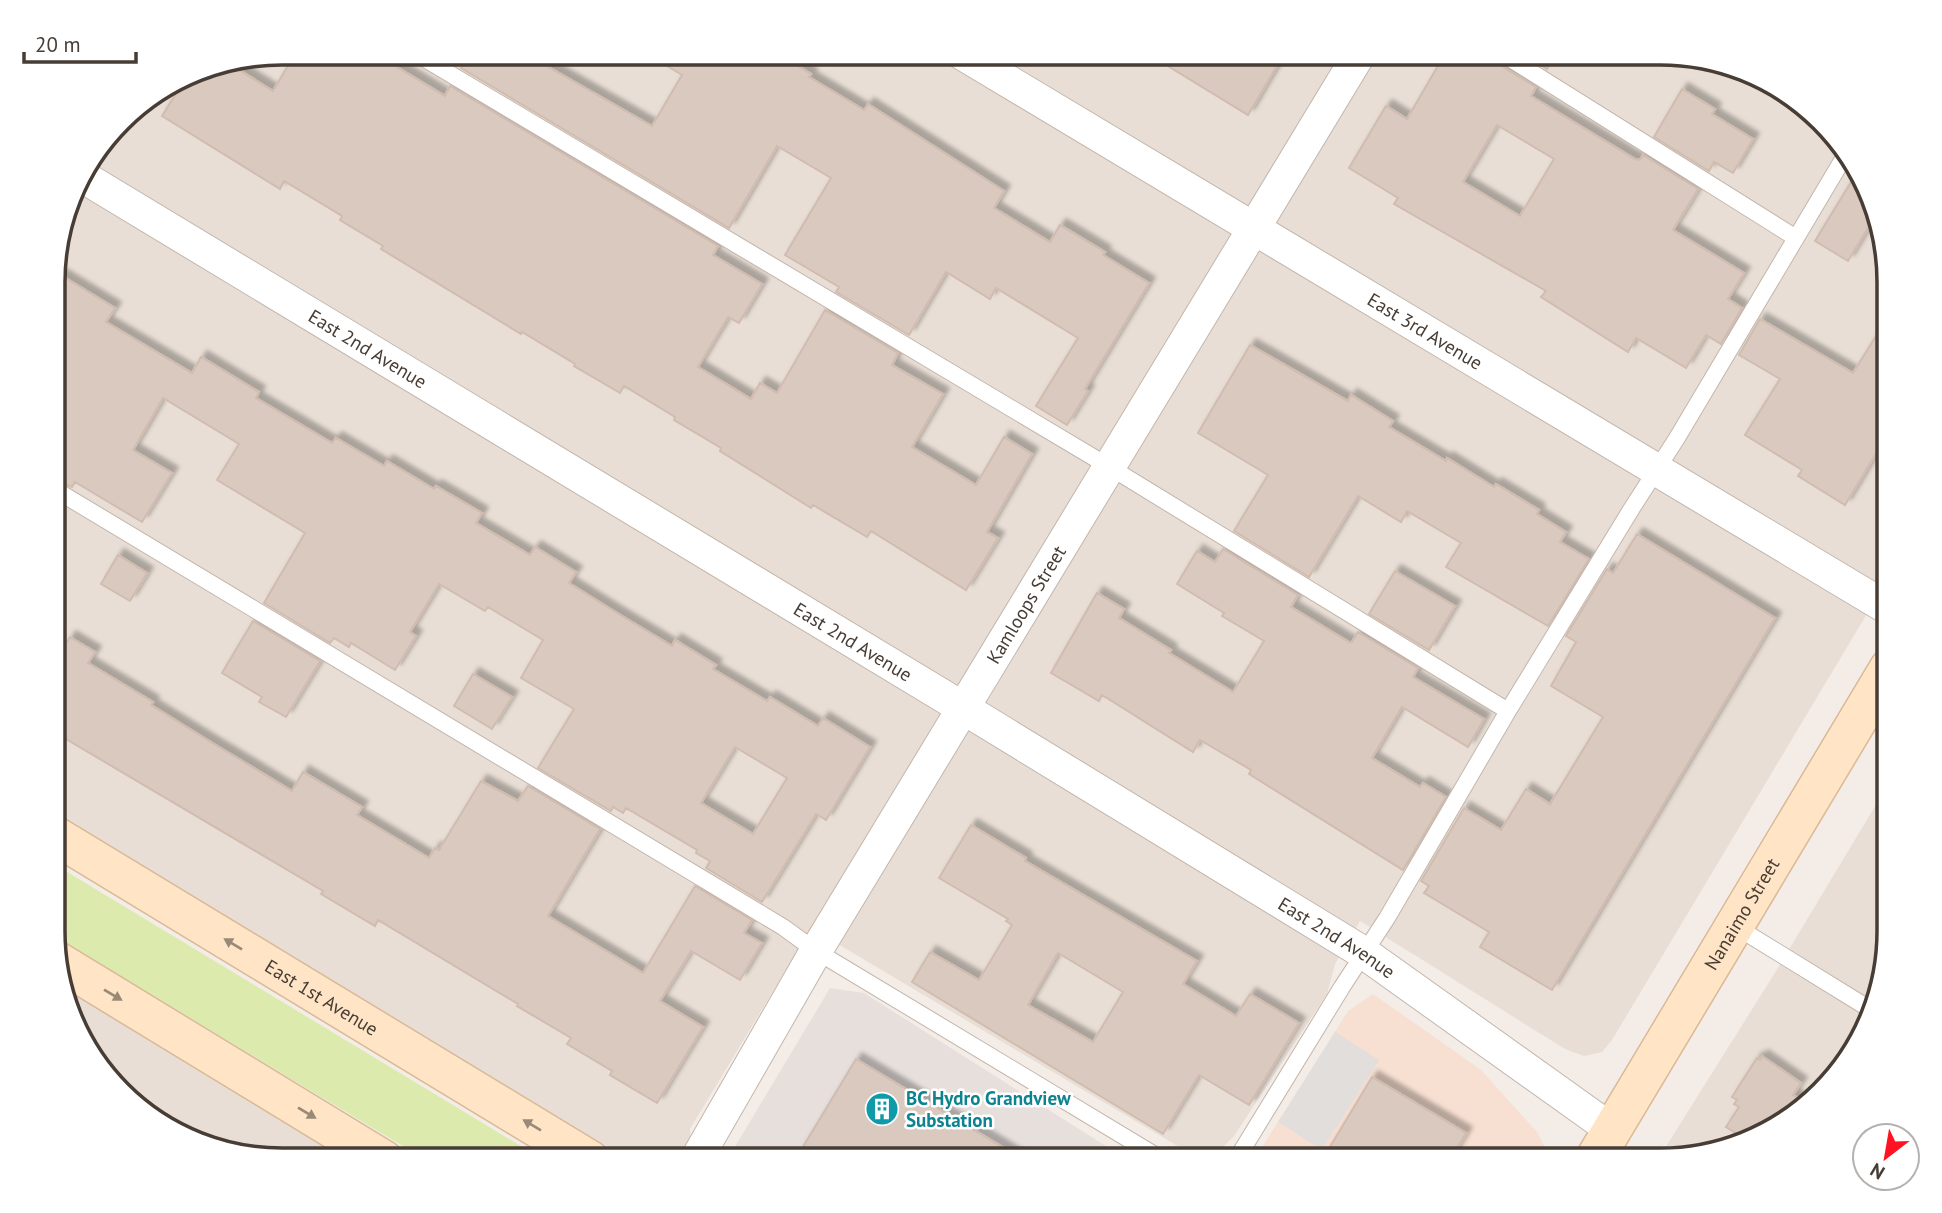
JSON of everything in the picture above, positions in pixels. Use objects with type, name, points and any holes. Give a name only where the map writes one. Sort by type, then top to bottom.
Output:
[{"type":"main road","name":"Nanaimo Street","points":[[1603,1145],[1877,696]]},
{"type":"main road","name":"East 1st Avenue","points":[[65,842],[570,1148]]},
{"type":"main road","points":[[68,968],[364,1148]]},
{"type":"street","name":"East 3rd Avenue","points":[[983,65],[1877,602]]},
{"type":"street","name":"Kamloops Street","points":[[703,1148],[816,951],[1352,65]]},
{"type":"street","name":"East 2nd Avenue","points":[[90,181],[1364,953],[1603,1145]]},
{"type":"lane","points":[[437,65],[1108,466],[1508,711]]},
{"type":"lane","points":[[1521,65],[1796,238]]},
{"type":"lane","points":[[1243,1148],[1387,918],[1508,711],[1657,470],[1841,162]]},
{"type":"lane","points":[[65,496],[783,927],[816,951],[1143,1148]]},
{"type":"lane","points":[[1735,926],[1864,1006]]},
{"type":"shaded area","points":[[281,65],[1675,65],[1730,76],[1756,87],[1781,101],[1814,128],[1848,173],[1861,199],[1870,225],[1877,267],[1877,597],[1612,1040],[1602,1052],[1584,1056],[1565,1049],[1360,921],[1335,964],[1327,994],[1234,1136],[1222,1148],[1181,1148],[811,928],[690,1129],[689,1148],[607,1148],[65,823],[67,253],[76,212],[94,173],[119,139],[139,119],[161,101],[212,76],[239,69]]},
{"type":"shaded area","points":[[1877,803],[1877,946],[1873,974],[1866,1001],[1841,1052],[1814,1085],[1769,1119],[1717,1141],[1666,1148],[1667,1145]]},
{"type":"shaded area","points":[[830,988],[864,993],[1109,1148],[734,1148]]},
{"type":"shaded area","points":[[74,993],[330,1148],[281,1148],[225,1141],[199,1132],[161,1112],[128,1085],[101,1052],[87,1027]]},
{"type":"shaded area","points":[[1373,994],[1480,1069],[1538,1133],[1543,1148],[1262,1148],[1348,1011]]},
{"type":"shaded area","points":[[1335,1032],[1379,1060],[1323,1148],[1319,1148],[1278,1122]]},
{"type":"green space","points":[[65,871],[524,1148],[406,1148],[66,943]]},
{"type":"building","points":[[288,65],[394,65],[445,96],[450,86],[718,246],[713,255],[762,284],[739,323],[728,317],[698,367],[751,399],[760,383],[777,393],[825,310],[898,353],[892,365],[943,394],[912,447],[976,485],[1004,437],[1032,454],[987,532],[998,538],[966,590],[871,531],[867,537],[813,505],[811,508],[624,386],[620,393],[381,249],[383,246],[340,220],[342,216],[284,181],[280,189],[162,116],[177,92],[212,76],[238,69],[273,91]]},
{"type":"building","points":[[463,65],[545,65],[652,126],[682,75],[665,65],[797,65],[811,74],[809,77],[864,110],[868,104],[1004,191],[994,208],[1050,242],[1060,225],[1149,283],[1085,389],[1088,391],[1067,425],[1036,406],[1078,338],[996,288],[990,299],[946,272],[909,335],[836,292],[839,287],[785,255],[831,178],[777,146],[729,228],[461,68]]},
{"type":"building","points":[[1166,65],[1277,65],[1248,115]]},
{"type":"building","points":[[1438,65],[1500,65],[1536,87],[1531,96],[1635,159],[1640,160],[1643,155],[1698,189],[1673,230],[1744,273],[1728,299],[1742,308],[1721,344],[1706,335],[1686,368],[1636,338],[1628,352],[1541,297],[1546,291],[1394,204],[1398,198],[1349,168],[1386,106],[1407,119]],"holes":[[[1497,125],[1554,159],[1520,216],[1463,182]]]},
{"type":"building","points":[[1682,89],[1715,109],[1712,114],[1753,139],[1733,173],[1714,162],[1709,171],[1654,137]]},
{"type":"building","points":[[1852,181],[1870,225],[1848,261],[1815,241]]},
{"type":"building","points":[[65,278],[115,308],[106,322],[192,373],[201,357],[259,392],[256,398],[332,443],[336,438],[384,466],[387,461],[434,489],[436,486],[482,513],[476,523],[530,555],[535,547],[576,572],[569,583],[617,613],[672,646],[675,640],[716,665],[713,669],[767,701],[770,697],[818,726],[823,718],[870,747],[826,820],[816,814],[762,902],[706,868],[710,861],[696,853],[697,850],[626,808],[623,813],[613,807],[611,811],[538,768],[574,709],[521,678],[543,640],[488,607],[485,611],[439,584],[410,632],[416,636],[395,670],[351,643],[349,647],[334,638],[330,643],[264,603],[305,533],[217,480],[239,444],[163,398],[133,450],[172,473],[142,522],[75,482],[72,487],[65,484]],"holes":[[[735,747],[787,778],[753,834],[701,803]]]},
{"type":"building","points":[[1760,319],[1853,373],[1877,334],[1877,452],[1845,505],[1798,476],[1802,470],[1745,435],[1780,379],[1739,355]]},
{"type":"building","points":[[1250,345],[1348,401],[1351,395],[1393,421],[1389,427],[1494,487],[1496,484],[1539,510],[1537,514],[1566,532],[1560,542],[1589,559],[1548,626],[1446,567],[1461,543],[1407,511],[1401,522],[1358,496],[1309,577],[1234,531],[1268,475],[1198,433]]},
{"type":"building","points":[[1637,534],[1775,618],[1552,990],[1480,947],[1489,932],[1424,893],[1429,886],[1421,881],[1464,808],[1501,830],[1526,789],[1550,804],[1603,717],[1551,686],[1576,642],[1566,636],[1607,569],[1613,573]]},
{"type":"building","points":[[1223,549],[1298,595],[1291,607],[1349,642],[1352,642],[1358,632],[1418,668],[1413,677],[1484,719],[1468,747],[1402,707],[1372,758],[1420,787],[1423,783],[1446,797],[1403,870],[1249,774],[1251,770],[1200,740],[1193,752],[1102,695],[1099,701],[1051,673],[1097,593],[1124,609],[1119,618],[1171,650],[1169,653],[1233,692],[1264,641],[1222,616],[1224,613],[1177,584],[1197,551],[1215,562]]},
{"type":"building","points":[[118,555],[147,573],[130,601],[101,584]]},
{"type":"building","points":[[1395,571],[1455,606],[1429,650],[1369,614]]},
{"type":"building","points":[[253,621],[320,661],[286,717],[259,702],[262,697],[222,673]]},
{"type":"building","points":[[70,637],[95,652],[88,663],[292,791],[303,772],[362,807],[357,815],[429,858],[435,848],[439,850],[481,781],[518,801],[528,786],[600,829],[548,916],[643,973],[695,886],[752,920],[744,933],[762,943],[740,980],[691,951],[660,1001],[703,1027],[657,1103],[610,1075],[612,1071],[567,1044],[571,1038],[517,1006],[518,1004],[378,920],[375,926],[321,894],[323,891],[65,739],[65,645]]},
{"type":"building","points":[[473,674],[512,697],[492,729],[454,706]]},
{"type":"building","points":[[971,825],[1026,858],[1025,861],[1197,961],[1183,984],[1236,1016],[1250,994],[1299,1023],[1249,1105],[1199,1075],[1163,1134],[912,982],[930,952],[979,980],[1012,925],[1006,921],[1008,919],[939,878]],"holes":[[[1058,953],[1123,992],[1093,1042],[1028,1005]]]},
{"type":"building","points":[[1762,1056],[1801,1083],[1793,1095],[1798,1098],[1769,1119],[1737,1134],[1726,1127],[1739,1107],[1734,1104],[1737,1100],[1732,1097],[1757,1058],[1760,1060]]},
{"type":"building","name":"BC Hydro Grandview Substation","points":[[856,1059],[1004,1148],[802,1148]]},
{"type":"building","points":[[1372,1077],[1466,1133],[1457,1148],[1329,1148]]},
{"type":"place","name":"BC Hydro Grandview Substation","points":[[882,1109]]}]
